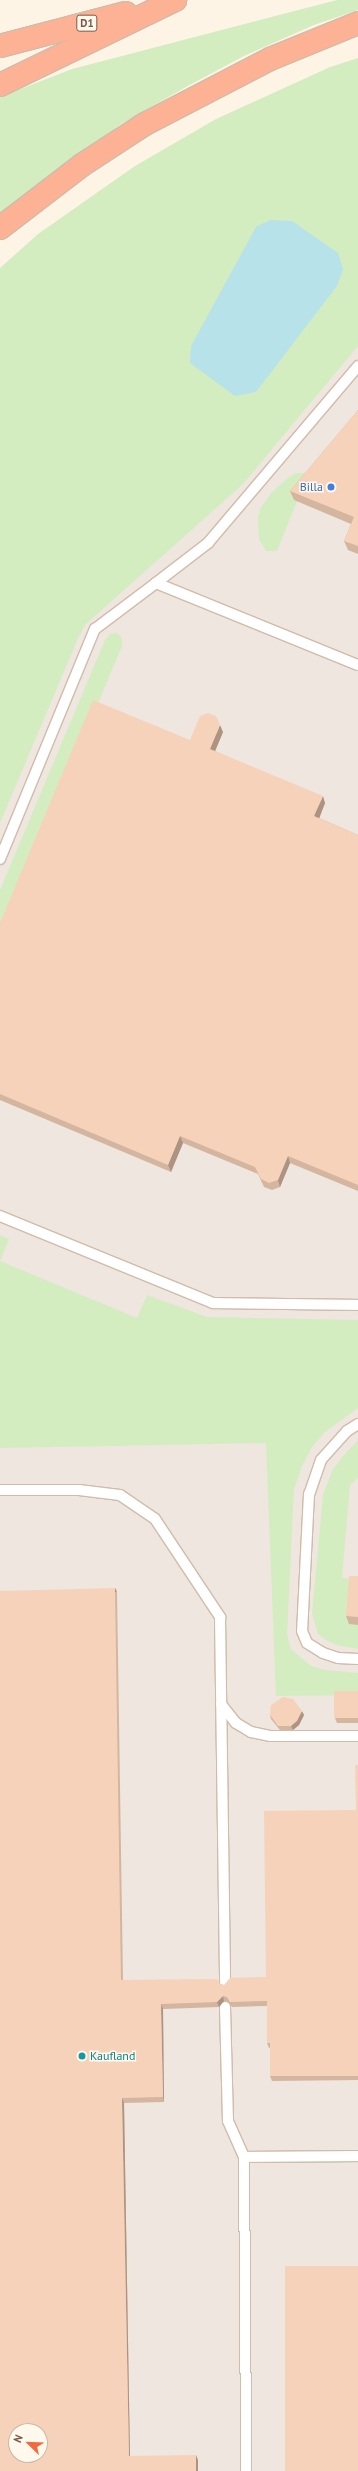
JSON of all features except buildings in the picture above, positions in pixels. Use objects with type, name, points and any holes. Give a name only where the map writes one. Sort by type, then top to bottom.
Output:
[{"type":"highway","name":"D1","points":[[0,46],[175,0]]},
{"type":"highway","points":[[0,85],[175,0]]},
{"type":"highway","points":[[0,228],[82,164],[145,124],[270,59],[358,23]]},
{"type":"lane","points":[[0,860],[95,629],[208,544],[358,366]]},
{"type":"lane","points":[[156,583],[358,665]]},
{"type":"lane","points":[[0,1216],[213,1303],[358,1305]]},
{"type":"lane","points":[[358,1424],[346,1432],[321,1460],[309,1494],[302,1631],[307,1643],[323,1654],[338,1658],[358,1659]]},
{"type":"lane","points":[[0,1490],[79,1490],[120,1496],[155,1519],[220,1617],[225,1983]]},
{"type":"lane","points":[[221,1704],[236,1723],[251,1732],[270,1736],[358,1736]]},
{"type":"lane","points":[[225,2007],[228,2121],[244,2157],[246,2471]]},
{"type":"lane","points":[[244,2157],[358,2156]]},
{"type":"shaded area","points":[[358,306],[358,2471],[0,2471],[0,670]]},
{"type":"green space","points":[[337,0],[358,0],[358,10],[314,25],[244,56],[121,124],[0,214],[0,97],[72,69]]},
{"type":"green space","points":[[358,58],[358,346],[243,484],[86,624],[79,636],[0,823],[0,268],[38,234],[135,166],[216,119],[330,67]]},
{"type":"green space","points":[[297,473],[306,473],[294,500],[297,501],[277,551],[266,551],[259,539],[258,518],[260,509],[271,493],[289,477]]},
{"type":"green space","points":[[117,633],[122,638],[122,646],[0,937],[0,890],[105,640],[110,634]]},
{"type":"green space","points":[[0,1235],[9,1239],[0,1261]]},
{"type":"green space","points":[[0,1261],[137,1318],[147,1295],[207,1317],[358,1320],[358,1408],[325,1432],[312,1447],[302,1466],[294,1489],[287,1635],[291,1649],[311,1666],[326,1670],[358,1673],[358,1695],[276,1696],[266,1443],[0,1448]]},
{"type":"green space","points":[[358,1440],[358,1478],[350,1485],[342,1578],[358,1580],[358,1649],[336,1645],[318,1634],[312,1614],[323,1495],[332,1471],[342,1457]]},
{"type":"water","points":[[270,220],[292,221],[338,253],[343,269],[337,286],[256,392],[235,396],[190,363],[191,346],[256,227]]},
{"type":"place","name":"Billa","points":[[331,487]]},
{"type":"place","name":"Kaufland","points":[[82,2056]]}]
